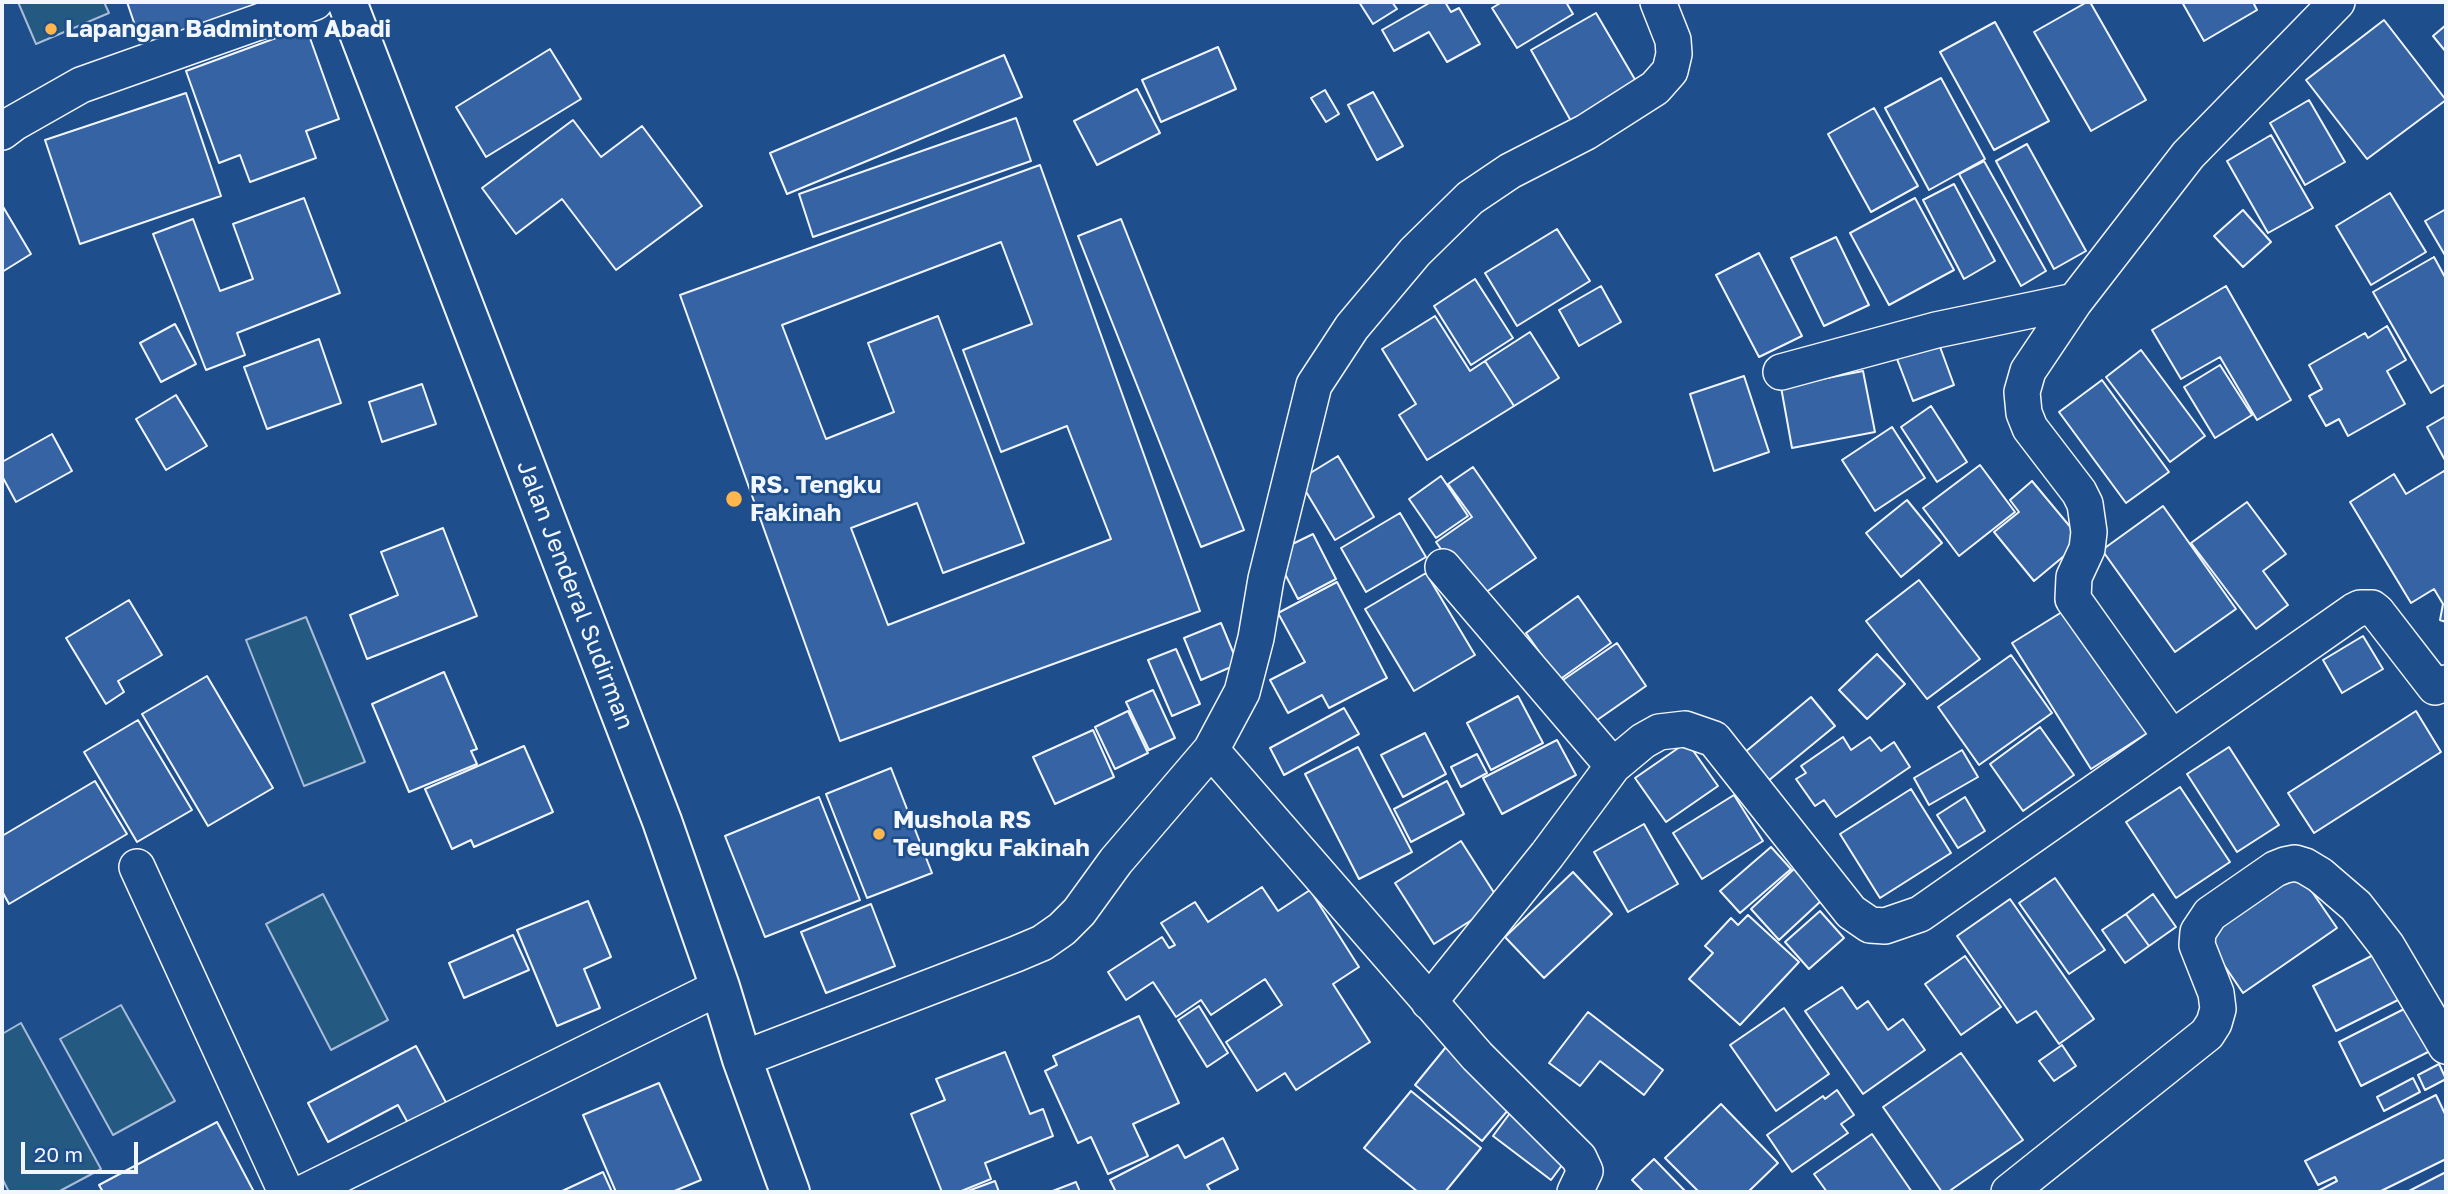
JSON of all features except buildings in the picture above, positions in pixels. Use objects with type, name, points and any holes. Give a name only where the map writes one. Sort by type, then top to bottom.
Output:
[{"type":"street","points":[[2,132],[13,123],[81,85],[315,2]]},
{"type":"street","name":"Jalan Jenderal Sudirman","points":[[347,2],[662,821],[790,1192]]},
{"type":"street","points":[[742,1059],[1042,943],[1062,929],[1079,912],[1116,861],[1211,750],[1242,692],[1256,638],[1266,579],[1314,385],[1352,327],[1415,252],[1470,198],[1510,171],[1586,132],[1655,88],[1670,71],[1674,54],[1673,40],[1658,2]]},
{"type":"street","points":[[2171,737],[2073,599],[2074,577],[2087,549],[2085,504],[2079,492],[2030,429],[2024,413],[2022,392],[2028,371],[2075,301],[2188,156],[2337,2]]},
{"type":"street","points":[[1781,372],[1936,330],[2075,301]]},
{"type":"street","points":[[1443,567],[1613,766]]},
{"type":"street","points":[[1429,1002],[1548,855],[1613,766],[1643,741],[1659,732],[1685,729],[1714,740],[1851,912],[1870,925],[1885,926],[1901,923],[1920,914],[2360,608],[2372,608],[2377,612],[2435,687],[2446,683]]},
{"type":"street","points":[[1211,750],[1477,1056],[1579,1158],[1585,1171],[1575,1192]]},
{"type":"street","points":[[2009,1192],[2207,1034],[2218,1009],[2216,993],[2197,946],[2198,932],[2210,914],[2275,869],[2285,865],[2294,863],[2305,866],[2320,875],[2356,906],[2387,946],[2446,1046]]},
{"type":"street","points":[[137,867],[286,1192]]},
{"type":"street","points":[[306,1192],[720,987]]},
{"type":"shaded area","name":"Lapangan Badmintom Abadi","points":[[18,2],[104,2],[109,13],[36,44]]},
{"type":"shaded area","points":[[306,617],[365,762],[304,786],[246,640]]},
{"type":"shaded area","points":[[323,894],[388,1020],[331,1050],[266,924]]},
{"type":"shaded area","points":[[121,1005],[175,1101],[113,1135],[60,1039]]},
{"type":"shaded area","points":[[21,1023],[101,1169],[58,1192],[9,1192],[2,1178],[2,1034]]},
{"type":"place","name":"Lapangan Badmintom Abadi","points":[[51,29]]},
{"type":"place","name":"RS. Tengku Fakinah","points":[[734,499]]},
{"type":"place","name":"Mushola RS Teungku Fakinah","points":[[879,834]]}]
